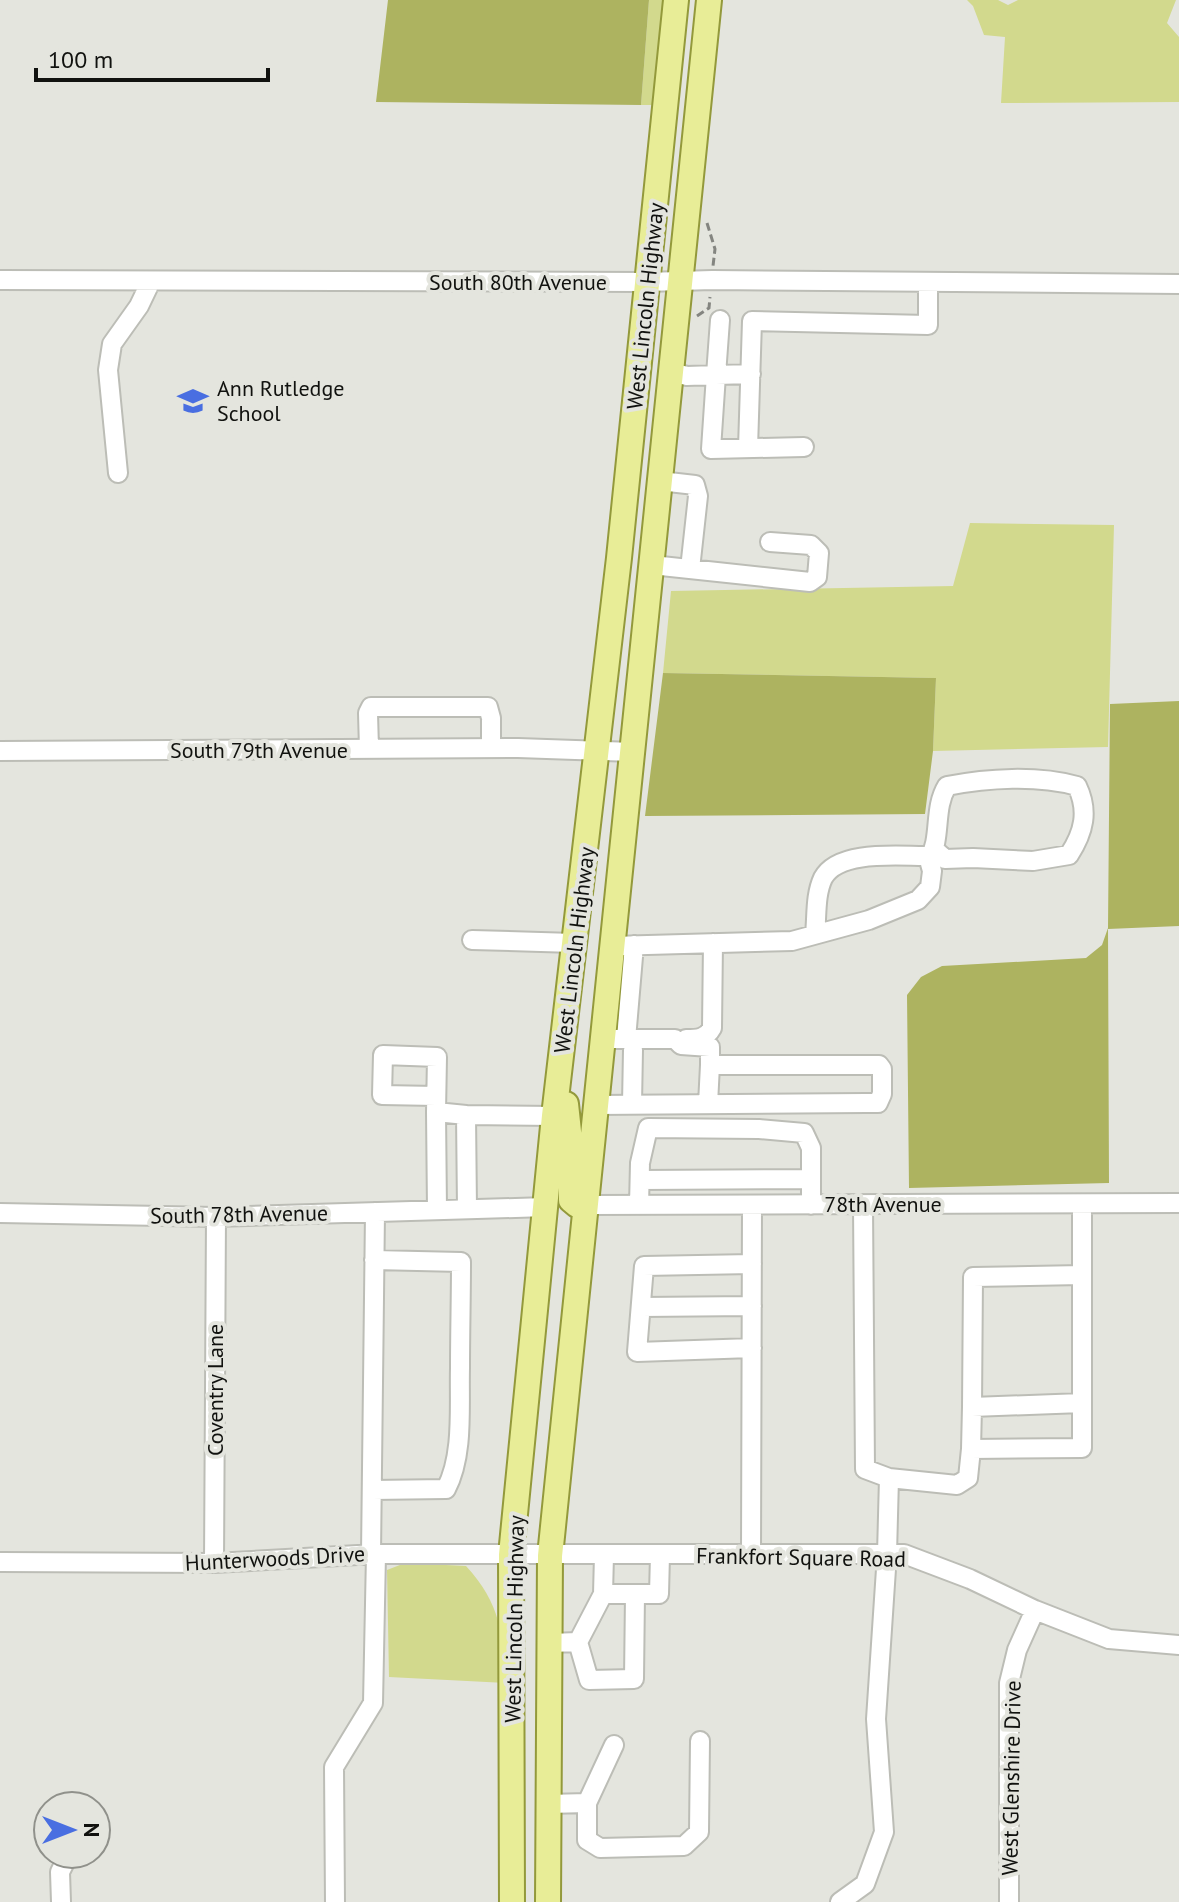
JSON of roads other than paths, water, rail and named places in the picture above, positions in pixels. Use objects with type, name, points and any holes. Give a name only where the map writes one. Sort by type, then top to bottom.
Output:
[{"type":"main road","name":"West Lincoln Highway","points":[[512,1902],[511,1555],[554,1116],[597,750],[676,0]]},
{"type":"main road","name":"West Lincoln Highway","points":[[548,1902],[550,1556],[595,1105],[620,1043],[633,752],[709,0]]},
{"type":"main road","points":[[561,1058],[571,1150],[571,1200],[578,1206],[586,1205]]},
{"type":"street","name":"South 80th Avenue","points":[[0,280],[1179,284]]},
{"type":"street","points":[[118,473],[108,370],[112,344],[139,306],[151,281]]},
{"type":"street","points":[[748,448],[752,321],[928,325],[928,284]]},
{"type":"street","points":[[720,320],[711,449],[804,447]]},
{"type":"street","points":[[671,372],[687,376],[751,374]]},
{"type":"street","points":[[660,481],[695,485],[698,496],[690,569]]},
{"type":"street","points":[[652,565],[810,582],[817,577],[819,553],[811,545],[770,542]]},
{"type":"street","points":[[369,749],[368,713],[371,707],[455,706],[488,707],[491,748]]},
{"type":"street","name":"South 79th Avenue","points":[[0,751],[518,748],[633,752]]},
{"type":"street","points":[[623,946],[781,942],[815,934],[869,920],[918,900],[930,887],[932,855],[937,811],[947,786],[971,781],[1060,781],[1077,786],[1083,798],[1085,816],[1081,836],[1069,855],[1033,861],[945,859],[932,855],[858,857],[832,867],[824,877],[818,894],[815,934]]},
{"type":"street","points":[[472,940],[574,943]]},
{"type":"street","points":[[632,1104],[620,1043],[701,1038],[712,1028],[713,943]]},
{"type":"street","points":[[675,1039],[681,1045],[710,1047],[708,1104]]},
{"type":"street","points":[[595,1105],[878,1103],[882,1094],[882,1069],[879,1065],[710,1065]]},
{"type":"street","points":[[803,1102],[804,1133],[811,1148],[811,1205]]},
{"type":"street","points":[[437,1210],[436,1104],[466,1115],[554,1116]]},
{"type":"street","points":[[466,1115],[472,1208],[546,1207]]},
{"type":"street","points":[[639,1205],[640,1163],[648,1128],[759,1129],[804,1133]]},
{"type":"street","points":[[640,1180],[811,1179]]},
{"type":"street","points":[[721,1205],[722,1180]]},
{"type":"street","name":"78th Avenue","points":[[586,1205],[1179,1203]]},
{"type":"street","points":[[971,1449],[1082,1448],[1082,1204]]},
{"type":"street","points":[[751,1555],[752,1205]]},
{"type":"street","points":[[863,1205],[865,1469],[889,1478],[957,1485],[968,1478],[973,1277],[1082,1275]]},
{"type":"street","name":"South 78th Avenue","points":[[0,1213],[216,1217],[472,1208]]},
{"type":"street","points":[[335,1902],[334,1767],[373,1703],[375,1212]]},
{"type":"street","name":"Coventry Lane","points":[[214,1563],[216,1217]]},
{"type":"street","points":[[372,1490],[446,1489],[452,1477],[459,1426],[461,1309],[461,1262],[374,1260]]},
{"type":"street","points":[[752,1264],[644,1266],[637,1352],[752,1348]]},
{"type":"street","points":[[641,1307],[752,1306]]},
{"type":"street","points":[[972,1407],[1082,1403]]},
{"type":"street","points":[[840,1902],[865,1884],[884,1832],[876,1719],[889,1478]]},
{"type":"street","name":"Hunterwoods Drive","points":[[0,1562],[214,1563],[373,1554],[550,1556]]},
{"type":"street","name":"Frankfort Square Road","points":[[550,1556],[904,1554],[1109,1639],[1179,1645]]},
{"type":"street","points":[[604,1555],[603,1594],[578,1642],[589,1680],[634,1679],[635,1594]]},
{"type":"street","points":[[603,1594],[659,1594],[660,1555]]},
{"type":"street","name":"West Glenshire Drive","points":[[1009,1902],[1009,1683],[1017,1650],[1035,1610]]},
{"type":"street","points":[[550,1643],[578,1642]]},
{"type":"street","points":[[614,1745],[587,1803],[587,1840],[600,1848],[684,1846],[699,1832],[700,1741]]},
{"type":"street","points":[[548,1804],[587,1803]]},
{"type":"street","points":[[61,1870],[61,1902]]},
{"type":"place","name":"Ann Rutledge School","points":[[193,401]]}]
